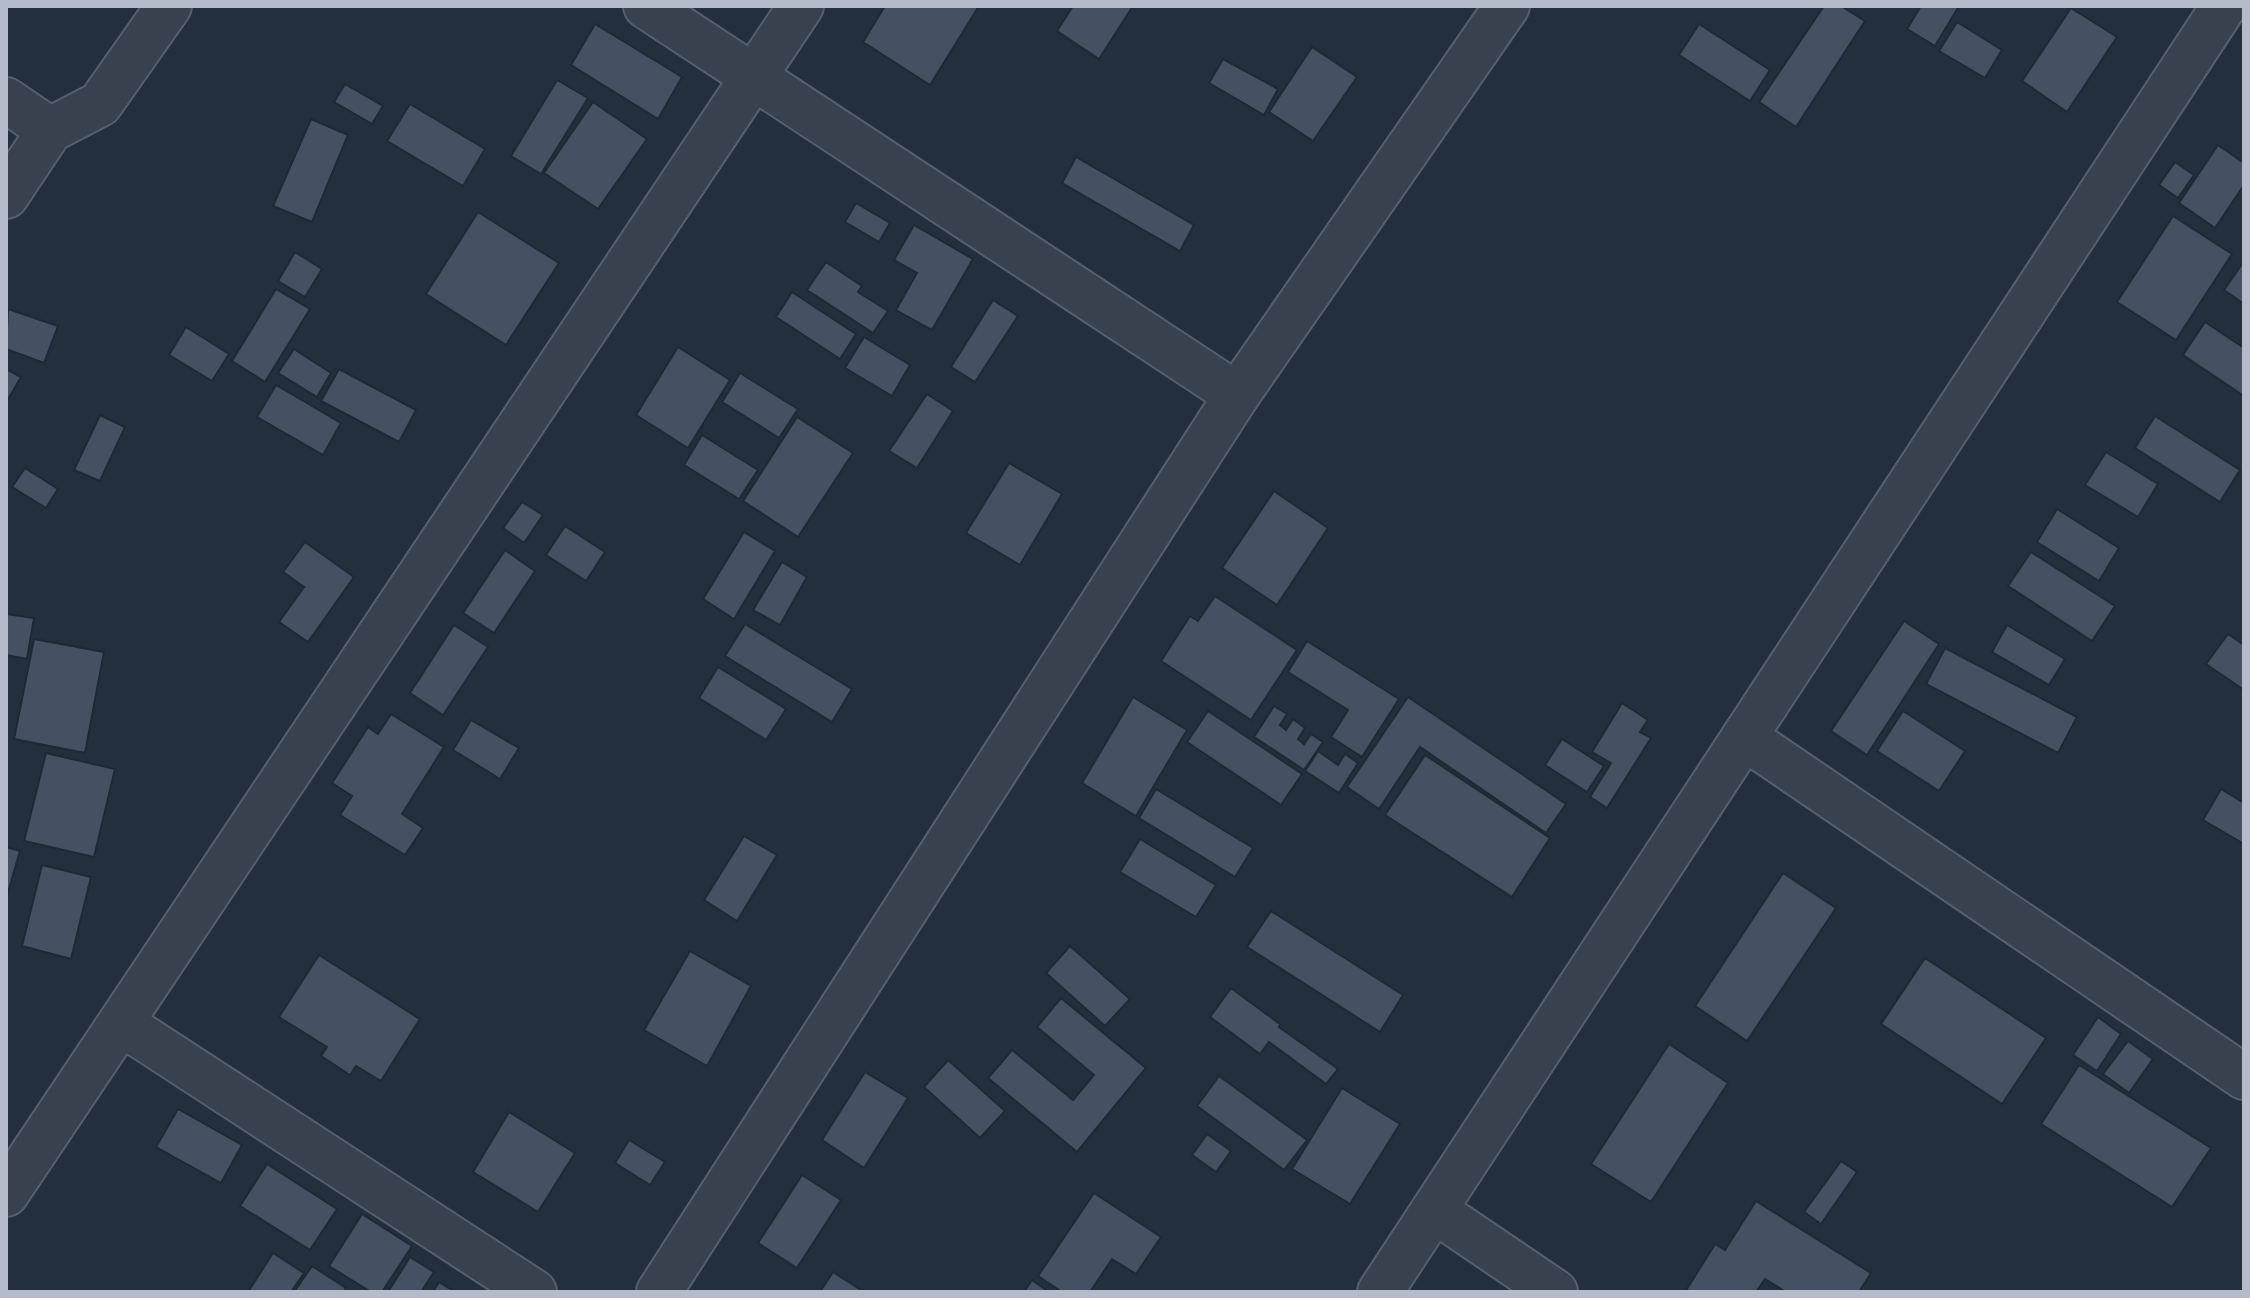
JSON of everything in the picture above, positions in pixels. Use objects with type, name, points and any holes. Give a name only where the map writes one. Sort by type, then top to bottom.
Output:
[{"type":"street","points":[[6,196],[50,130],[100,104],[169,6]]},
{"type":"street","points":[[646,6],[1237,395]]},
{"type":"street","points":[[6,1194],[801,6]]},
{"type":"street","points":[[659,1292],[1237,395],[1507,6]]},
{"type":"street","points":[[1380,1292],[2224,6]]},
{"type":"street","points":[[6,100],[50,130]]},
{"type":"street","points":[[1744,737],[2237,1057]]},
{"type":"street","points":[[121,1023],[534,1292]]},
{"type":"street","points":[[1434,1210],[1555,1292]]},
{"type":"building","points":[[885,6],[979,6],[930,85],[863,42]]},
{"type":"building","points":[[1073,6],[1133,6],[1099,59],[1057,31]]},
{"type":"building","points":[[1824,6],[1841,6],[1865,21],[1796,127],[1759,102]]},
{"type":"building","points":[[1921,6],[1959,6],[1935,46],[1907,29]]},
{"type":"building","points":[[2071,8],[2117,37],[2067,112],[2022,81]]},
{"type":"building","points":[[1957,22],[2002,50],[1985,78],[1939,51]]},
{"type":"building","points":[[595,24],[682,77],[658,119],[571,65]]},
{"type":"building","points":[[1699,24],[1770,70],[1750,101],[1679,55]]},
{"type":"building","points":[[1312,47],[1357,77],[1313,141],[1269,112]]},
{"type":"building","points":[[1223,59],[1278,89],[1264,115],[1209,83]]},
{"type":"building","points":[[557,80],[588,98],[541,174],[511,156]]},
{"type":"building","points":[[345,84],[383,106],[372,124],[334,102]]},
{"type":"building","points":[[593,102],[647,139],[598,209],[544,173]]},
{"type":"building","points":[[410,104],[485,149],[463,186],[387,141]]},
{"type":"building","points":[[311,119],[348,135],[312,222],[273,206]]},
{"type":"building","points":[[2218,145],[2244,163],[2244,185],[2215,228],[2179,203]]},
{"type":"building","points":[[1076,157],[1194,225],[1180,251],[1062,183]]},
{"type":"building","points":[[2175,162],[2194,175],[2178,198],[2159,185]]},
{"type":"building","points":[[856,203],[890,223],[879,242],[845,222]]},
{"type":"building","points":[[478,212],[559,263],[506,345],[426,294]]},
{"type":"building","points":[[2173,216],[2232,254],[2176,340],[2117,302]]},
{"type":"building","points":[[914,225],[973,259],[932,330],[896,310],[917,273],[894,260]]},
{"type":"building","points":[[295,252],[322,269],[305,297],[278,281]]},
{"type":"building","points":[[2244,261],[2244,304],[2224,290]]},
{"type":"building","points":[[826,262],[862,286],[858,292],[888,311],[873,333],[807,290]]},
{"type":"building","points":[[276,289],[310,309],[265,382],[232,361]]},
{"type":"building","points":[[792,292],[856,334],[840,359],[776,317]]},
{"type":"building","points":[[993,300],[1018,316],[975,382],[951,367]]},
{"type":"building","points":[[8,309],[58,326],[44,363],[6,349]]},
{"type":"building","points":[[2205,322],[2244,348],[2244,396],[2183,355]]},
{"type":"building","points":[[186,327],[229,354],[212,381],[169,355]]},
{"type":"building","points":[[864,337],[910,365],[892,396],[845,368]]},
{"type":"building","points":[[678,347],[730,380],[688,448],[636,415]]},
{"type":"building","points":[[294,349],[331,373],[317,397],[278,373]]},
{"type":"building","points":[[6,369],[21,377],[6,403]]},
{"type":"building","points":[[339,369],[416,410],[399,442],[321,401]]},
{"type":"building","points":[[740,373],[798,409],[779,438],[722,402]]},
{"type":"building","points":[[276,385],[341,423],[323,455],[257,417]]},
{"type":"building","points":[[927,394],[953,411],[917,468],[889,451]]},
{"type":"building","points":[[100,415],[125,427],[100,481],[74,470]]},
{"type":"building","points":[[2155,416],[2240,470],[2220,502],[2135,448]]},
{"type":"building","points":[[797,417],[853,453],[798,537],[743,501]]},
{"type":"building","points":[[702,435],[758,470],[739,499],[684,465]]},
{"type":"building","points":[[2106,452],[2158,484],[2138,517],[2085,485]]},
{"type":"building","points":[[1009,463],[1062,494],[1020,565],[966,533]]},
{"type":"building","points":[[25,468],[58,489],[46,508],[12,487]]},
{"type":"building","points":[[1274,491],[1328,528],[1277,605],[1222,568]]},
{"type":"building","points":[[522,502],[543,515],[524,543],[503,528]]},
{"type":"building","points":[[2057,509],[2119,548],[2099,581],[2037,542]]},
{"type":"building","points":[[565,526],[605,552],[586,581],[546,555]]},
{"type":"building","points":[[744,532],[775,551],[734,619],[703,599]]},
{"type":"building","points":[[305,542],[354,577],[308,642],[279,622],[304,587],[283,572]]},
{"type":"building","points":[[505,550],[535,571],[494,633],[463,613]]},
{"type":"building","points":[[2031,552],[2115,606],[2092,641],[2008,586]]},
{"type":"building","points":[[782,562],[807,577],[780,625],[753,610]]},
{"type":"building","points":[[1215,596],[1297,650],[1251,720],[1161,661],[1190,616],[1198,621]]},
{"type":"building","points":[[6,614],[34,618],[27,659],[6,655]]},
{"type":"building","points":[[1904,621],[1939,644],[1867,755],[1831,731]]},
{"type":"building","points":[[745,624],[852,689],[832,722],[725,656]]},
{"type":"building","points":[[454,625],[488,647],[443,715],[410,693]]},
{"type":"building","points":[[2007,625],[2065,659],[2049,685],[1992,652]]},
{"type":"building","points":[[2228,634],[2244,645],[2244,690],[2206,664]]},
{"type":"building","points":[[34,639],[104,652],[85,753],[14,739]]},
{"type":"building","points":[[1307,641],[1399,699],[1362,757],[1331,737],[1348,710],[1288,672]]},
{"type":"building","points":[[1945,648],[2077,717],[2058,753],[1926,684]]},
{"type":"building","points":[[718,667],[786,709],[766,740],[699,698]]},
{"type":"building","points":[[1133,697],[1187,730],[1136,816],[1082,783]]},
{"type":"building","points":[[1408,697],[1566,804],[1546,833],[1420,747],[1379,809],[1347,787]]},
{"type":"building","points":[[1622,703],[1648,720],[1640,732],[1651,738],[1607,808],[1590,797],[1611,763],[1592,752]]},
{"type":"building","points":[[1274,706],[1287,714],[1280,725],[1286,730],[1293,719],[1305,728],[1298,739],[1304,744],[1311,734],[1323,742],[1304,770],[1254,737]]},
{"type":"building","points":[[1208,711],[1302,774],[1281,805],[1187,742]]},
{"type":"building","points":[[1903,711],[1965,751],[1939,791],[1877,751]]},
{"type":"building","points":[[391,714],[444,747],[402,814],[423,828],[405,855],[340,815],[352,796],[332,783],[368,727],[378,734]]},
{"type":"building","points":[[471,720],[519,748],[500,779],[453,750]]},
{"type":"building","points":[[1562,739],[1604,766],[1587,792],[1545,765]]},
{"type":"building","points":[[1318,751],[1338,765],[1345,754],[1358,763],[1339,793],[1305,771]]},
{"type":"building","points":[[46,753],[115,769],[94,857],[24,841]]},
{"type":"building","points":[[1425,755],[1550,838],[1512,897],[1385,815]]},
{"type":"building","points":[[1156,789],[1253,848],[1235,877],[1139,818]]},
{"type":"building","points":[[2221,789],[2244,803],[2244,844],[2203,820]]},
{"type":"building","points":[[744,836],[777,855],[737,921],[704,900]]},
{"type":"building","points":[[1140,839],[1216,885],[1196,917],[1120,872]]},
{"type":"building","points":[[6,847],[20,851],[7,896],[6,895]]},
{"type":"building","points":[[42,865],[91,877],[71,959],[22,946]]},
{"type":"building","points":[[1783,873],[1836,908],[1747,1041],[1695,1006]]},
{"type":"building","points":[[1271,911],[1403,995],[1380,1032],[1247,947]]},
{"type":"building","points":[[1070,946],[1130,999],[1105,1026],[1046,973]]},
{"type":"building","points":[[690,951],[751,986],[707,1066],[644,1030]]},
{"type":"building","points":[[319,955],[420,1019],[381,1081],[356,1066],[350,1075],[321,1056],[327,1047],[279,1017]]},
{"type":"building","points":[[1925,958],[2046,1038],[2002,1104],[1881,1024]]},
{"type":"building","points":[[1231,988],[1338,1069],[1326,1084],[1269,1042],[1260,1054],[1210,1017]]},
{"type":"building","points":[[1061,998],[1146,1068],[1077,1152],[988,1078],[1012,1050],[1073,1100],[1094,1075],[1037,1027]]},
{"type":"building","points":[[2098,1017],[2121,1034],[2097,1071],[2073,1055]]},
{"type":"building","points":[[2128,1041],[2153,1059],[2129,1093],[2103,1074]]},
{"type":"building","points":[[1669,1044],[1728,1083],[1651,1202],[1591,1164]]},
{"type":"building","points":[[948,1060],[1005,1111],[980,1138],[924,1087]]},
{"type":"building","points":[[2079,1065],[2211,1148],[2172,1207],[2041,1124]]},
{"type":"building","points":[[865,1072],[908,1098],[864,1168],[822,1140]]},
{"type":"building","points":[[1219,1076],[1307,1140],[1284,1170],[1197,1106]]},
{"type":"building","points":[[1342,1088],[1400,1124],[1350,1204],[1292,1169]]},
{"type":"building","points":[[178,1109],[242,1145],[221,1183],[156,1147]]},
{"type":"building","points":[[509,1112],[575,1153],[538,1212],[473,1172]]},
{"type":"building","points":[[1207,1134],[1231,1151],[1216,1172],[1192,1155]]},
{"type":"building","points":[[629,1140],[665,1162],[650,1185],[615,1163]]},
{"type":"building","points":[[1841,1161],[1857,1172],[1821,1224],[1804,1212]]},
{"type":"building","points":[[267,1164],[337,1209],[310,1250],[240,1206]]},
{"type":"building","points":[[802,1175],[841,1200],[797,1268],[758,1243]]},
{"type":"building","points":[[1094,1193],[1161,1237],[1136,1274],[1112,1259],[1090,1292],[1062,1292],[1038,1276]]},
{"type":"building","points":[[1756,1201],[1871,1273],[1859,1292],[1786,1292],[1765,1279],[1756,1292],[1685,1292],[1715,1244],[1725,1250]]},
{"type":"building","points":[[362,1214],[412,1246],[382,1292],[371,1292],[329,1266]]},
{"type":"building","points":[[273,1253],[304,1273],[291,1292],[248,1292]]},
{"type":"building","points":[[410,1257],[434,1272],[421,1292],[388,1292]]},
{"type":"building","points":[[312,1266],[346,1288],[343,1292],[294,1292]]},
{"type":"building","points":[[833,1272],[864,1292],[820,1292]]},
{"type":"building","points":[[1032,1280],[1049,1292],[1024,1292]]},
{"type":"building","points":[[439,1282],[455,1292],[433,1292]]}]
